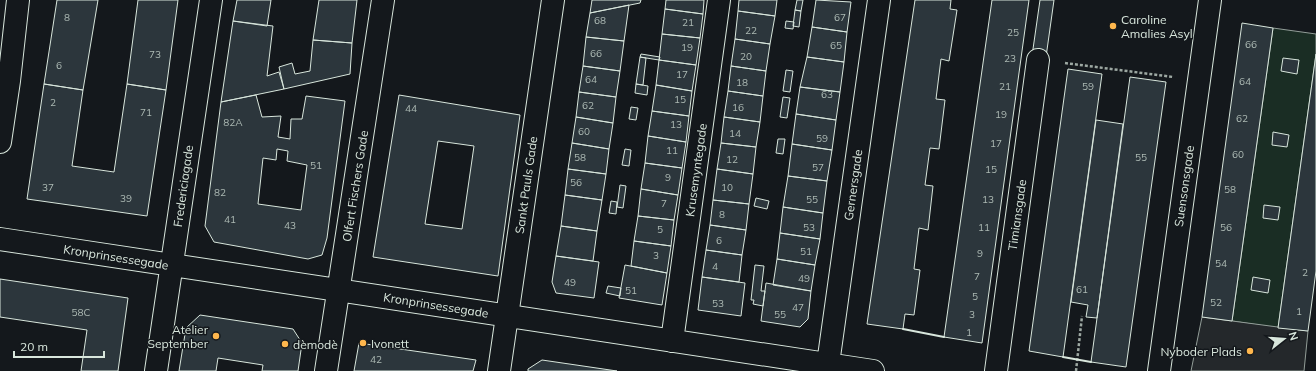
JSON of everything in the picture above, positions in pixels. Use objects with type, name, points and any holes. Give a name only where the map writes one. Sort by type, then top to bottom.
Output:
[{"type":"street","points":[[0,142],[9,81],[18,0]]},
{"type":"street","name":"Fredericiagade","points":[[156,371],[211,0]]},
{"type":"street","name":"Olfert Fischers Gade","points":[[326,371],[382,0]]},
{"type":"street","name":"Sankt Pauls Gade","points":[[499,371],[553,0]]},
{"type":"street","name":"Krusemyntegade","points":[[672,341],[719,0]]},
{"type":"street","name":"Gernersgade","points":[[827,368],[879,0]]},
{"type":"street","name":"Suensonsgade","points":[[1159,371],[1210,0]]},
{"type":"street","name":"Timiansgade","points":[[996,371],[1038,60]]},
{"type":"street","name":"Kronprinsessegade","points":[[0,239],[672,341],[827,368],[873,371]]},
{"type":"path","points":[[1038,60],[1198,81]]},
{"type":"path","points":[[1076,371],[1082,316]]},
{"type":"green space","points":[[1273,28],[1316,34],[1316,54],[1278,328],[1232,321]]},
{"type":"shaded area","name":"Nyboder Plads","points":[[1202,317],[1308,331],[1304,371],[1191,371]]},
{"type":"building","points":[[57,0],[98,0],[83,90],[44,84]]},
{"type":"building","points":[[138,0],[178,0],[166,90],[127,84]]},
{"type":"building","points":[[237,0],[271,0],[267,26],[233,21]]},
{"type":"building","points":[[319,0],[357,0],[352,43],[313,40]]},
{"type":"building","points":[[592,0],[641,0],[640,3],[590,13]]},
{"type":"building","points":[[666,0],[704,0],[703,14],[665,9]]},
{"type":"building","points":[[739,0],[777,0],[775,16],[738,11]]},
{"type":"building","points":[[797,0],[803,0],[801,11],[795,10]]},
{"type":"building","points":[[816,0],[851,2],[847,32],[812,27]]},
{"type":"building","points":[[915,0],[951,0],[950,9],[957,10],[949,61],[941,59],[936,99],[945,100],[939,149],[930,148],[925,185],[933,186],[928,230],[919,228],[914,269],[920,270],[914,315],[905,314],[903,329],[867,324]]},
{"type":"building","points":[[992,0],[1029,0],[982,343],[944,337]]},
{"type":"building","points":[[1040,0],[1054,0],[1046,57],[1032,56]]},
{"type":"building","points":[[629,5],[624,41],[586,37],[590,13]]},
{"type":"building","points":[[665,9],[703,14],[700,38],[662,34]]},
{"type":"building","points":[[795,10],[801,11],[799,27],[793,26]]},
{"type":"building","points":[[738,11],[775,16],[770,44],[735,39]]},
{"type":"building","points":[[233,21],[273,26],[267,76],[279,72],[284,89],[221,102]]},
{"type":"building","points":[[786,21],[794,22],[793,29],[785,28]]},
{"type":"building","points":[[1242,23],[1273,28],[1232,321],[1202,317]]},
{"type":"building","points":[[812,27],[847,32],[844,62],[807,57]]},
{"type":"building","points":[[662,34],[700,38],[696,65],[659,60]]},
{"type":"building","points":[[586,37],[624,41],[620,71],[583,66]]},
{"type":"building","points":[[735,39],[770,44],[766,71],[731,66]]},
{"type":"building","points":[[313,40],[352,43],[350,74],[284,89],[279,67],[292,63],[295,74],[310,71]]},
{"type":"building","points":[[641,54],[660,57],[659,60],[640,57]]},
{"type":"building","points":[[1316,54],[1316,271],[1308,331],[1278,328]]},
{"type":"building","points":[[640,57],[646,58],[643,85],[636,84]]},
{"type":"building","points":[[807,57],[844,62],[840,92],[800,87]]},
{"type":"building","points":[[1283,58],[1299,60],[1297,74],[1281,71]]},
{"type":"building","points":[[659,60],[696,65],[692,91],[656,85]]},
{"type":"building","points":[[583,66],[620,71],[616,97],[579,92]]},
{"type":"building","points":[[731,66],[766,71],[763,96],[728,91]]},
{"type":"building","points":[[1068,69],[1102,74],[1063,357],[1029,351]]},
{"type":"building","points":[[786,70],[793,71],[790,92],[783,91]]},
{"type":"building","points":[[1130,77],[1166,82],[1126,367],[1091,362]]},
{"type":"building","points":[[44,84],[83,90],[72,166],[114,172],[127,84],[166,90],[147,216],[27,199]]},
{"type":"building","points":[[636,84],[648,86],[647,95],[635,93]]},
{"type":"building","points":[[656,85],[692,91],[689,116],[652,111]]},
{"type":"building","points":[[800,87],[840,92],[836,120],[796,114]]},
{"type":"building","points":[[728,91],[763,96],[760,122],[724,117]]},
{"type":"building","points":[[579,92],[616,97],[613,123],[576,117]]},
{"type":"building","points":[[256,95],[262,117],[281,116],[278,137],[290,139],[291,119],[302,119],[306,96],[345,101],[327,238],[322,255],[308,259],[214,242],[205,226],[221,102]],"holes":[[[277,149],[288,151],[287,161],[307,165],[301,210],[258,204],[263,158],[276,160]]]},
{"type":"building","points":[[399,95],[520,115],[498,276],[373,257]],"holes":[[[438,141],[474,146],[462,229],[425,224]]]},
{"type":"building","points":[[783,97],[790,98],[787,118],[780,117]]},
{"type":"building","points":[[631,107],[638,108],[636,120],[629,119]]},
{"type":"building","points":[[652,111],[689,116],[686,142],[648,136]]},
{"type":"building","points":[[796,114],[836,120],[832,150],[792,144]]},
{"type":"building","points":[[576,117],[613,123],[609,149],[572,143]]},
{"type":"building","points":[[724,117],[760,122],[756,147],[721,143]]},
{"type":"building","points":[[1096,120],[1123,124],[1097,318],[1086,317],[1088,305],[1071,302]]},
{"type":"building","points":[[1273,132],[1289,135],[1287,147],[1272,145]]},
{"type":"building","points":[[648,136],[686,142],[682,168],[645,163]]},
{"type":"building","points":[[778,139],[785,139],[783,154],[776,153]]},
{"type":"building","points":[[572,143],[609,149],[606,174],[568,169]]},
{"type":"building","points":[[721,143],[756,147],[753,174],[717,169]]},
{"type":"building","points":[[792,144],[832,150],[827,181],[788,176]]},
{"type":"building","points":[[625,149],[631,150],[629,166],[622,165]]},
{"type":"building","points":[[645,163],[682,168],[678,195],[641,189]]},
{"type":"building","points":[[568,169],[606,174],[602,200],[565,195]]},
{"type":"building","points":[[717,169],[753,174],[749,204],[713,200]]},
{"type":"building","points":[[788,176],[827,181],[823,213],[783,207]]},
{"type":"building","points":[[620,185],[626,186],[623,208],[617,207]]},
{"type":"building","points":[[641,189],[678,195],[674,220],[638,216]]},
{"type":"building","points":[[565,195],[602,200],[597,231],[561,226]]},
{"type":"building","points":[[756,198],[769,201],[767,209],[754,206]]},
{"type":"building","points":[[713,200],[749,204],[746,230],[710,225]]},
{"type":"building","points":[[611,201],[617,202],[616,214],[609,213]]},
{"type":"building","points":[[1264,205],[1280,207],[1278,220],[1263,218]]},
{"type":"building","points":[[783,207],[823,213],[820,239],[780,233]]},
{"type":"building","points":[[638,216],[674,220],[671,246],[634,241]]},
{"type":"building","points":[[710,225],[746,230],[742,255],[706,250]]},
{"type":"building","points":[[561,226],[597,231],[593,261],[556,256]]},
{"type":"building","points":[[780,233],[820,239],[815,265],[777,259]]},
{"type":"building","points":[[634,241],[671,246],[667,273],[631,266]]},
{"type":"building","points":[[706,250],[742,255],[739,282],[702,277]]},
{"type":"building","points":[[556,256],[599,262],[594,298],[556,293],[552,282]]},
{"type":"building","points":[[777,259],[815,265],[811,291],[773,285]]},
{"type":"building","points":[[625,265],[667,273],[662,305],[619,298]]},
{"type":"building","points":[[755,265],[764,266],[761,291],[765,291],[763,306],[753,304],[754,300],[751,300]]},
{"type":"building","points":[[702,277],[745,283],[741,316],[698,310]]},
{"type":"building","points":[[1253,277],[1270,280],[1268,293],[1251,290]]},
{"type":"building","points":[[0,279],[128,298],[118,371],[81,371],[87,330],[0,317]]},
{"type":"building","points":[[766,283],[811,291],[808,319],[800,327],[761,321]]},
{"type":"building","points":[[608,286],[621,288],[620,296],[606,293]]},
{"type":"building","points":[[200,315],[293,329],[302,343],[298,371],[262,371],[263,365],[218,358],[216,371],[179,371],[186,328]]},
{"type":"building","points":[[359,343],[476,360],[473,371],[354,371]]},
{"type":"building","points":[[542,360],[617,371],[528,371],[528,369]]},
{"type":"wall","points":[[903,329],[944,337]]},
{"type":"wall","points":[[1063,357],[1091,362]]},
{"type":"place","name":"Caroline Amalies Asyl","points":[[1113,26]]},
{"type":"place","name":"Atelier September","points":[[216,336]]},
{"type":"place","name":"Ivonett","points":[[363,343]]},
{"type":"place","name":"dèmodè","points":[[285,344]]},
{"type":"place","name":"Nyboder Plads","points":[[1250,351]]}]
